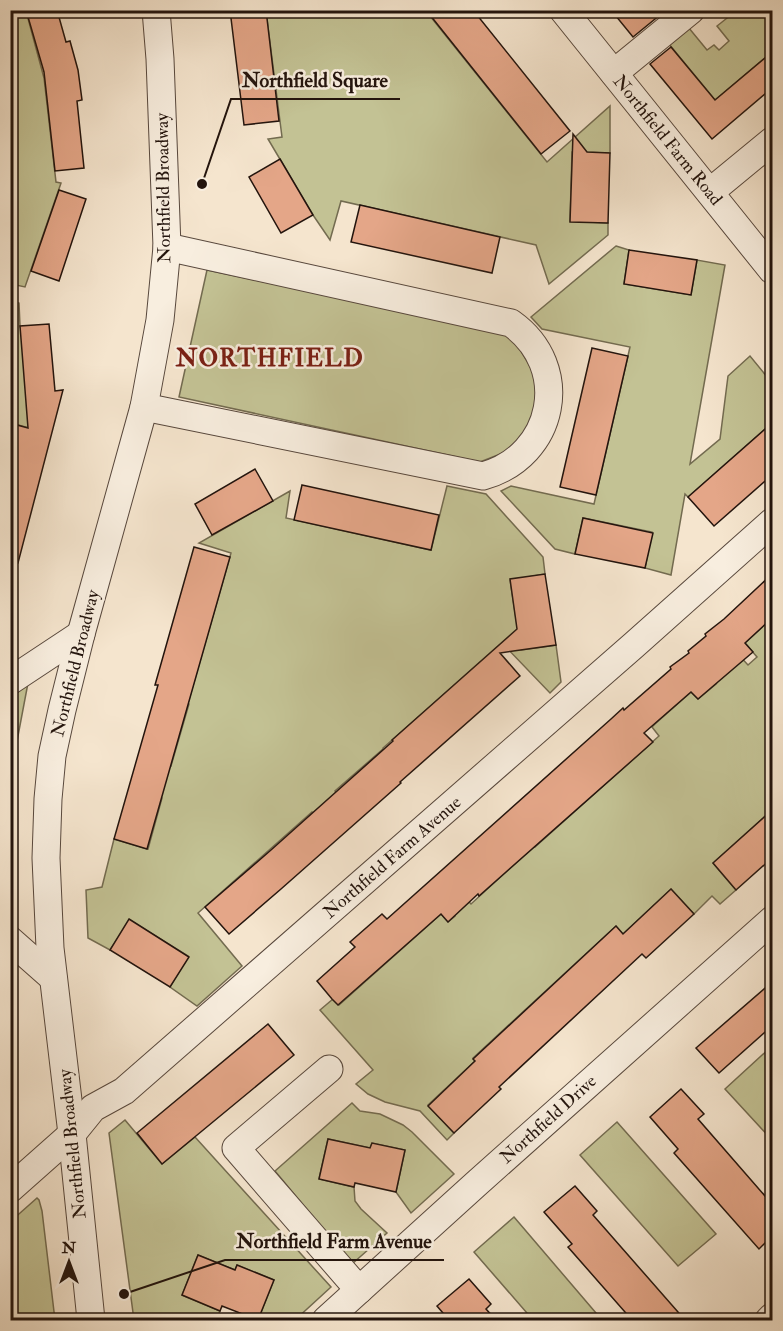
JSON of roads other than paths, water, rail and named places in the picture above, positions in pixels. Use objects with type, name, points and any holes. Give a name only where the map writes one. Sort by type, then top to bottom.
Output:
[{"type":"street","name":"Northfield Broadway","points":[[91,1320],[50,948],[46,858],[48,799],[52,756],[62,710],[144,407],[160,320],[167,247],[156,10]]},
{"type":"street","name":"Northfield Farm Road","points":[[563,10],[772,270]]},
{"type":"street","points":[[614,73],[698,15]]},
{"type":"street","points":[[710,192],[772,141]]},
{"type":"street","points":[[144,407],[483,476],[506,468],[528,449],[543,424],[549,399],[548,380],[539,352],[523,332],[511,323],[167,247]]},
{"type":"street","name":"Northfield Farm Avenue","points":[[10,1189],[72,1134],[93,1108],[124,1090],[772,522]]},
{"type":"street","points":[[10,681],[81,634]]},
{"type":"street","name":"Northfield Drive","points":[[326,1320],[483,1177],[769,930]]},
{"type":"street","points":[[10,940],[53,978]]},
{"type":"street","points":[[329,1069],[236,1148],[359,1290]]},
{"type":"street","points":[[769,1320],[772,1317]]},
{"type":"place","name":"Northfield Square","points":[[202,184]]},
{"type":"place","name":"Northfield Farm Avenue","points":[[124,1294]]},
{"type":"district","name":"NORTHFIELD","points":[[270,358]]}]
